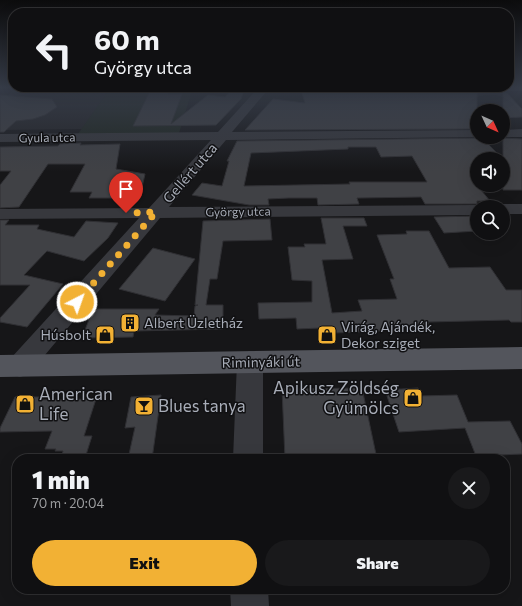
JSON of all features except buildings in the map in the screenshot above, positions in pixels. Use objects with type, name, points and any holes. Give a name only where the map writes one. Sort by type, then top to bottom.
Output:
[{"type":"main road","name":"Riminyáki út","points":[[10,366],[522,358]]},
{"type":"street","name":"Gellért utca","points":[[10,366],[156,212],[240,115]]},
{"type":"street","points":[[510,134],[522,133]]},
{"type":"street","name":"Gyula utca","points":[[0,138],[470,134]]},
{"type":"street","points":[[510,209],[522,209]]},
{"type":"street","name":"György utca","points":[[0,214],[470,210]]},
{"type":"street","points":[[248,454],[250,362]]},
{"type":"street","points":[[250,594],[250,606]]},
{"type":"shaded area","points":[[0,115],[91,115],[82,129],[0,130]]},
{"type":"shaded area","points":[[91,115],[184,115],[179,133],[78,134]]},
{"type":"place","name":"Albert Üzletház","points":[[130,323]]},
{"type":"place","name":"Húsbolt","points":[[105,335]]},
{"type":"place","name":"Virág, Ajándék, Dekor sziget","points":[[327,335]]},
{"type":"place","name":"Apikusz Zöldség Gyümölcs","points":[[413,398]]},
{"type":"place","name":"American Life","points":[[25,404]]},
{"type":"place","name":"Blues tanya","points":[[144,406]]},
{"type":"route","points":[[77,302],[156,212],[126,213]]}]
